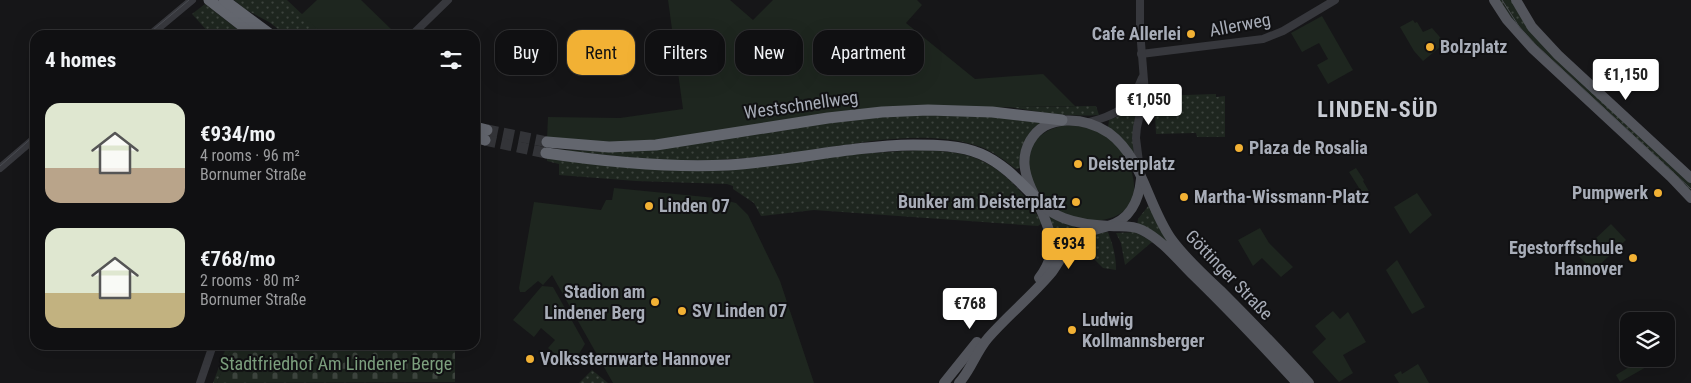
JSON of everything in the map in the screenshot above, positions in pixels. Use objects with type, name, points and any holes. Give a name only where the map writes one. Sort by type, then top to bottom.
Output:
[{"type":"highway","points":[[218,2],[249,30]]},
{"type":"highway","points":[[218,2],[263,30]]},
{"type":"highway","name":"Westschnellweg","points":[[1034,196],[1004,168],[987,157],[969,150],[944,146],[866,147],[730,165],[690,166],[616,162],[547,148],[656,145],[828,118],[882,112],[928,110],[992,112],[1062,120]]},
{"type":"main road","points":[[1494,0],[1507,20],[1532,48],[1671,177],[1691,198]]},
{"type":"main road","points":[[1516,0],[1532,26],[1558,55],[1691,178]]},
{"type":"main road","points":[[944,383],[979,340],[1039,278],[1048,264],[1052,249],[1050,234],[1025,169],[1024,154],[1030,140],[1037,132],[1050,124],[1062,120],[1086,122],[1108,133],[1122,145],[1141,179],[1139,197],[1132,210],[1120,221],[1109,226],[1091,230],[1076,239],[1043,283],[987,340],[959,383]]},
{"type":"main road","name":"Göttinger Straße","points":[[1141,179],[1155,210],[1176,244],[1309,383]]},
{"type":"main road","points":[[1034,196],[1062,218],[1078,223],[1109,226]]},
{"type":"main road","name":"Göttinger Straße","points":[[1109,226],[1134,227],[1153,236],[1230,311],[1297,383]]},
{"type":"street","points":[[156,30],[192,0]]},
{"type":"street","points":[[417,30],[448,0]]},
{"type":"street","points":[[1140,0],[1144,93],[1136,138],[1141,179]]},
{"type":"street","name":"Allerweg","points":[[1141,54],[1264,39],[1283,31],[1335,0]]},
{"type":"street","points":[[1086,122],[1110,116],[1124,108],[1135,95],[1143,77]]},
{"type":"street","points":[[0,168],[30,142]]},
{"type":"street","points":[[200,383],[211,350]]},
{"type":"green space","points":[[234,0],[287,0],[319,30],[279,30]]},
{"type":"green space","points":[[317,0],[361,0],[392,30],[318,30],[301,15]]},
{"type":"green space","points":[[668,0],[730,0],[753,20],[773,0],[917,0],[922,5],[906,23],[915,30],[813,30],[813,75],[924,75],[924,38],[975,79],[1043,74],[1075,106],[852,110],[655,140],[609,142],[547,138],[548,117],[620,118],[683,109],[678,75],[725,75],[725,30],[672,30]]},
{"type":"green space","points":[[1499,0],[1511,0],[1523,21],[1691,182],[1691,191],[1565,75],[1512,21]]},
{"type":"green space","points":[[205,4],[239,30],[206,30],[192,14]]},
{"type":"green space","points":[[1322,16],[1353,70],[1328,84],[1317,65],[1328,59],[1319,43],[1302,52],[1291,33]]},
{"type":"green space","points":[[1413,20],[1415,23],[1417,22],[1423,32],[1432,28],[1445,43],[1423,61],[1414,51],[1400,27]]},
{"type":"green space","points":[[1139,94],[1141,94],[1133,129],[1134,152],[1131,152],[1108,128],[1109,120],[1127,110]]},
{"type":"green space","points":[[1216,94],[1216,97],[1225,96],[1225,137],[1197,137],[1196,133],[1156,134],[1154,96]]},
{"type":"green space","points":[[1096,106],[1099,115],[1054,114],[1010,107]]},
{"type":"green space","points":[[892,114],[1001,117],[1045,122],[1026,142],[1021,153],[1020,168],[1016,169],[995,154],[981,147],[963,142],[925,138],[887,139],[760,157],[696,161],[634,158],[551,149],[613,152]]},
{"type":"green space","points":[[1065,125],[1098,131],[1108,137],[1125,157],[1131,169],[1134,194],[1129,204],[1121,213],[1107,219],[1084,220],[1063,213],[1046,200],[1034,183],[1028,165],[1031,148],[1043,134]]},
{"type":"green space","points":[[919,150],[958,153],[973,157],[990,165],[1008,178],[1024,195],[1042,223],[1038,226],[814,210],[761,216],[754,203],[733,189],[733,186],[727,184],[636,181],[559,175],[559,164],[547,161],[547,157],[640,168]]},
{"type":"green space","points":[[1356,168],[1370,193],[1364,196],[1349,172]]},
{"type":"green space","name":"SV Linden 07","points":[[614,188],[716,198],[736,203],[748,215],[780,281],[814,383],[613,383],[552,275],[543,285],[538,281],[525,292],[520,292],[519,288],[534,202],[601,210],[606,200],[612,200]]},
{"type":"green space","points":[[1417,193],[1432,215],[1410,234],[1394,207]]},
{"type":"green space","points":[[1149,205],[1175,249],[1137,226],[1138,219]]},
{"type":"green space","points":[[1049,215],[1075,227],[1075,233],[1066,241],[1056,258],[1055,235]]},
{"type":"green space","points":[[1611,224],[1626,240],[1593,271],[1578,255]]},
{"type":"green space","points":[[1260,228],[1269,243],[1293,267],[1281,277],[1262,258],[1253,266],[1238,240]]},
{"type":"green space","points":[[1108,232],[1114,251],[1116,270],[1103,268],[1094,259],[1089,237]]},
{"type":"green space","points":[[1136,232],[1152,242],[1125,265],[1121,243],[1116,233]]},
{"type":"green space","points":[[1397,260],[1425,307],[1412,314],[1386,270]]},
{"type":"green space","points":[[542,286],[553,287],[585,344],[571,367],[548,348],[555,340],[541,328],[534,337],[513,320]]},
{"type":"green space","points":[[1333,311],[1340,319],[1348,312],[1366,342],[1343,355],[1353,373],[1339,382],[1312,352],[1326,339],[1315,326]]},
{"type":"green space","points":[[225,350],[230,350],[217,383],[213,383]]},
{"type":"green space","name":"Stadtfriedhof Am Lindener Berge","points":[[230,350],[455,350],[455,382],[217,383]]},
{"type":"green space","points":[[1418,364],[1429,383],[1399,383],[1394,375],[1401,371],[1402,374]]},
{"type":"green space","points":[[1629,367],[1646,367],[1620,382],[1616,375]]},
{"type":"green space","points":[[592,370],[608,383],[579,383]]},
{"type":"tunnel","points":[[487,130],[547,142]]},
{"type":"tunnel","points":[[485,140],[546,153]]},
{"type":"tram line","points":[[153,30],[189,0]]},
{"type":"tram line","points":[[1502,0],[1520,28],[1537,46],[1691,189]]},
{"type":"tram line","points":[[0,166],[30,139]]},
{"type":"place","name":"Cafe Allerlei","points":[[1191,34]]},
{"type":"place","name":"Bolzplatz","points":[[1430,47]]},
{"type":"place","name":"Plaza de Rosalia","points":[[1239,148]]},
{"type":"place","name":"Deisterplatz","points":[[1078,164]]},
{"type":"place","name":"Pumpwerk","points":[[1658,193]]},
{"type":"place","name":"Martha-Wissmann-Platz","points":[[1184,197]]},
{"type":"place","name":"Bunker am Deisterplatz","points":[[1076,202]]},
{"type":"place","name":"Linden 07","points":[[649,206]]},
{"type":"place","name":"Egestorffschule Hannover","points":[[1633,258]]},
{"type":"place","name":"Stadion am Lindener Berg","points":[[655,302]]},
{"type":"place","name":"SV Linden 07","points":[[682,311]]},
{"type":"place","name":"Ludwig Kollmannsberger","points":[[1072,330]]},
{"type":"place","name":"Volkssternwarte Hannover","points":[[530,359]]},
{"type":"district","name":"LINDEN-SÜD","points":[[1378,109]]}]
